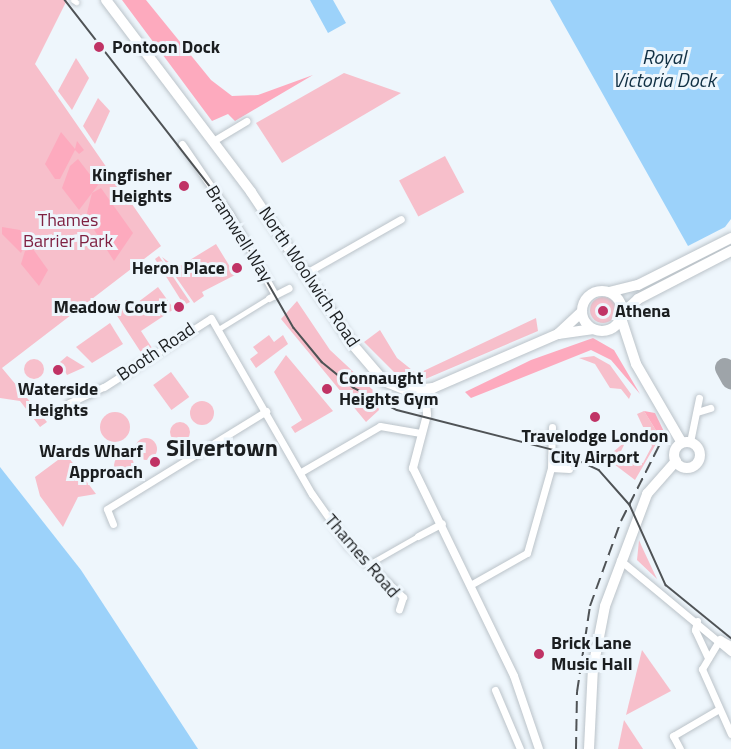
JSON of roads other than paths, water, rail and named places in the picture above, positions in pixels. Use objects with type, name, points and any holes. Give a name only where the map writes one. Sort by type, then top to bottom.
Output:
[{"type":"main road","name":"North Woolwich Road","points":[[106,0],[213,141],[381,378],[400,388],[425,391]]},
{"type":"main road","points":[[607,331],[638,299],[731,238]]},
{"type":"main road","points":[[558,334],[582,312],[594,292],[609,292],[679,272],[731,251]]},
{"type":"main road","points":[[609,292],[621,303],[629,348],[686,443],[699,448],[698,463],[684,467],[676,461]]},
{"type":"main road","points":[[582,312],[592,329]]},
{"type":"main road","points":[[425,391],[558,334],[592,329],[607,331],[629,348]]},
{"type":"main road","points":[[589,749],[597,643],[620,561],[654,483],[676,461],[686,443]]},
{"type":"street","points":[[213,141],[246,121]]},
{"type":"street","name":"Bramwell Way","points":[[182,144],[272,296]]},
{"type":"street","points":[[306,273],[401,219]]},
{"type":"street","points":[[220,328],[289,288]]},
{"type":"street","name":"Booth Road","points":[[69,403],[104,387],[203,320],[211,318],[220,328],[266,411]]},
{"type":"street","points":[[425,391],[427,415],[420,433],[413,468],[472,584],[539,749]]},
{"type":"street","points":[[686,443],[699,398]]},
{"type":"street","points":[[697,410],[710,408]]},
{"type":"street","points":[[113,524],[107,509],[266,411]]},
{"type":"street","name":"Thames Road","points":[[266,411],[330,522],[403,597],[399,609]]},
{"type":"street","points":[[301,471],[381,426],[420,433]]},
{"type":"street","points":[[472,584],[527,553],[551,468],[552,428]]},
{"type":"street","points":[[536,436],[551,439]]},
{"type":"street","points":[[551,468],[569,469]]},
{"type":"street","points":[[369,564],[442,523]]},
{"type":"street","points":[[620,561],[720,639],[731,645]]},
{"type":"street","points":[[697,621],[695,630],[708,658]]},
{"type":"street","points":[[720,639],[702,669],[731,734]]},
{"type":"street","points":[[720,639],[731,652]]},
{"type":"street","points":[[703,645],[714,649]]},
{"type":"street","points":[[495,690],[520,749]]},
{"type":"street","points":[[680,749],[673,736],[719,709]]},
{"type":"water","points":[[310,0],[333,0],[346,23],[328,33]]},
{"type":"water","name":"Royal Victoria Dock","points":[[550,0],[731,0],[731,219],[725,227],[688,246]]},
{"type":"water","points":[[0,467],[81,570],[198,749],[0,749]]},
{"type":"tram line","points":[[65,0],[222,202],[294,328],[322,362],[354,388],[397,410],[558,451],[599,470],[630,505],[666,585],[731,638]]},
{"type":"railway","points":[[576,749],[577,692],[590,606],[621,521],[663,438]]},
{"type":"place","name":"Pontoon Dock","points":[[99,47]]},
{"type":"place","name":"Kingfisher Heights","points":[[184,186]]},
{"type":"place","name":"Heron Place","points":[[237,268]]},
{"type":"place","name":"Meadow Court","points":[[179,307]]},
{"type":"place","name":"Athena","points":[[603,311]]},
{"type":"place","name":"Waterside Heights","points":[[58,370]]},
{"type":"place","name":"Connaught Heights Gym","points":[[327,389]]},
{"type":"place","name":"Travelodge London City Airport","points":[[595,417]]},
{"type":"place","name":"Wards Wharf Approach","points":[[155,462]]},
{"type":"place","name":"Brick Lane Music Hall","points":[[539,654]]},
{"type":"district","name":"Silvertown","points":[[222,448]]},
{"type":"park label","name":"Thames Barrier Park","points":[[68,231]]}]
